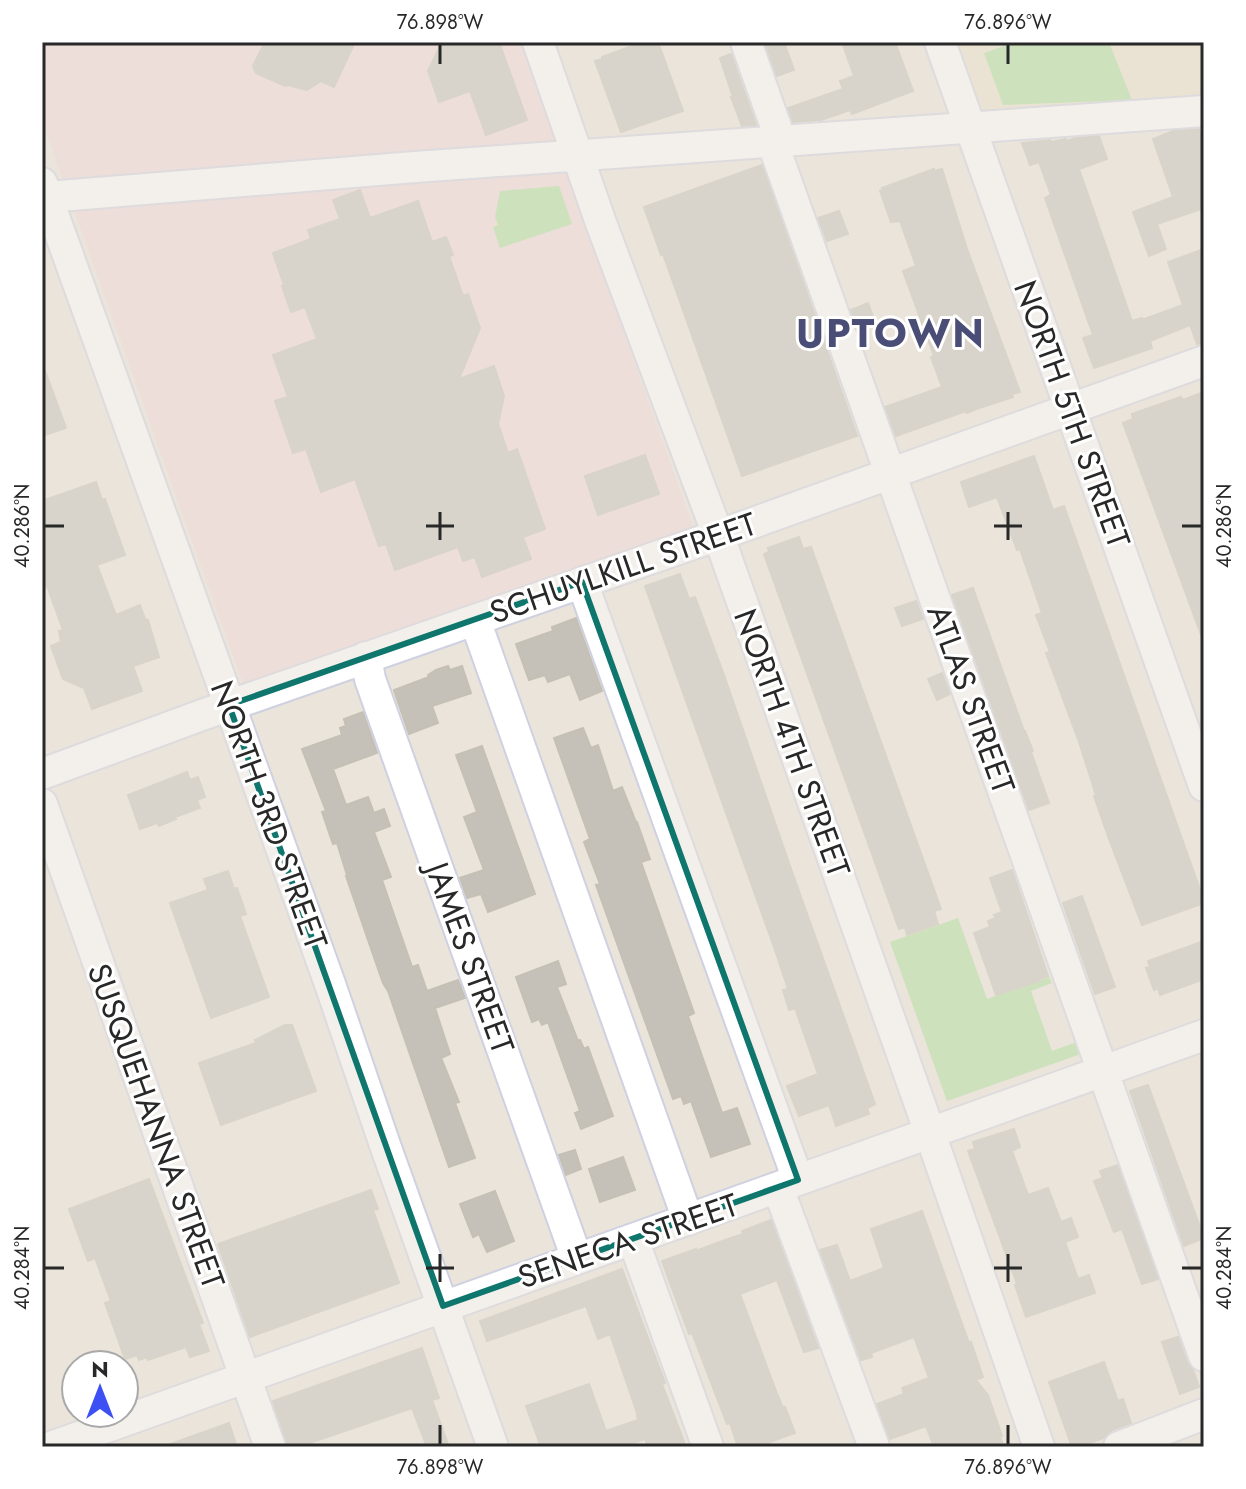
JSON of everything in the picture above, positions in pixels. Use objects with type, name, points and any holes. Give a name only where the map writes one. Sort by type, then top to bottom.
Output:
[{"type":"street","name":"NORTH 4TH STREET","points":[[538,42],[718,535],[1039,1447]]},
{"type":"street","name":"ATLAS STREET","points":[[746,42],[776,127],[777,155],[1204,1356]]},
{"type":"street","name":"NORTH 5TH STREET","points":[[940,42],[1204,786]]},
{"type":"street","points":[[44,190],[1204,111]]},
{"type":"street","name":"NORTH 3RD STREET","points":[[44,190],[493,1447]]},
{"type":"street","name":"SCHUYLKILL STREET","points":[[42,774],[1204,361]]},
{"type":"street","points":[[582,582],[788,1184],[874,1447]]},
{"type":"street","points":[[475,620],[688,1220]]},
{"type":"street","name":"JAMES STREET","points":[[366,657],[370,679],[577,1259]]},
{"type":"street","name":"SUSQUEHANNA STREET","points":[[42,804],[270,1447]]},
{"type":"street","name":"SENECA STREET","points":[[50,1447],[1204,1035]]},
{"type":"street","points":[[633,1239],[708,1447]]},
{"type":"street","points":[[1119,1447],[1204,1414]]},
{"type":"street","points":[[42,1427],[50,1447]]},
{"type":"highlighted area","points":[[582,582],[798,1180],[443,1306],[229,705]]},
{"type":"shaded area","points":[[42,42],[520,42],[693,527],[244,686],[42,120]]},
{"type":"shaded area","points":[[955,42],[1204,42],[1204,104],[982,119]]},
{"type":"green space","points":[[1015,42],[1109,42],[1132,100],[1003,105],[984,53]]},
{"type":"green space","points":[[559,186],[572,224],[500,248],[493,227],[498,225],[495,217],[500,191]]},
{"type":"green space","points":[[958,918],[987,999],[1049,977],[1052,983],[1031,991],[1052,1051],[1077,1042],[1081,1054],[947,1101],[890,942]]},
{"type":"building","points":[[265,42],[355,42],[334,87],[321,81],[307,90],[285,86],[256,73],[253,66]]},
{"type":"building","points":[[442,42],[499,42],[527,120],[486,135],[470,91],[439,102],[428,71]]},
{"type":"building","points":[[643,42],[658,42],[683,111],[621,132],[595,61]]},
{"type":"building","points":[[765,42],[784,42],[794,70],[777,76]]},
{"type":"building","points":[[842,42],[895,42],[913,91],[852,114],[850,110],[821,120],[793,122],[788,108],[843,89],[840,81],[854,76]]},
{"type":"building","points":[[731,54],[756,125],[742,126],[731,97],[720,58]]},
{"type":"building","points":[[1199,129],[1204,143],[1204,208],[1157,224],[1166,249],[1149,256],[1133,212],[1173,197],[1153,139],[1173,131]]},
{"type":"building","points":[[1099,136],[1107,159],[1079,169],[1132,321],[1183,305],[1168,262],[1204,249],[1204,343],[1197,344],[1190,325],[1150,341],[1152,348],[1094,368],[1083,338],[1093,335],[1045,198],[1051,195],[1039,162],[1030,165],[1022,143]]},
{"type":"building","points":[[762,165],[857,436],[742,476],[644,207]]},
{"type":"building","points":[[934,169],[942,169],[967,249],[1020,392],[896,436],[885,407],[942,387],[903,271],[916,266],[900,221],[891,222],[880,191]]},
{"type":"building","points":[[360,190],[370,218],[418,201],[432,242],[446,237],[463,296],[468,294],[480,328],[459,379],[494,366],[504,396],[498,424],[508,453],[517,449],[545,529],[523,537],[531,559],[482,577],[475,557],[463,561],[458,547],[395,570],[386,544],[379,546],[355,479],[321,492],[306,449],[293,453],[275,401],[288,397],[273,355],[317,339],[305,307],[291,312],[273,253],[311,239],[308,230],[340,219],[333,200]]},
{"type":"building","points":[[839,211],[848,234],[827,241],[818,218]]},
{"type":"building","points":[[868,303],[875,322],[857,328],[851,310]]},
{"type":"building","points":[[42,368],[66,428],[42,436]]},
{"type":"building","points":[[1204,392],[1203,640],[1123,423],[1133,419],[1132,414]]},
{"type":"building","points":[[645,455],[659,494],[598,515],[585,476]]},
{"type":"building","points":[[1034,456],[1053,510],[1064,506],[1204,901],[1142,925],[1109,839],[1079,742],[1046,653],[1050,652],[1036,615],[1042,613],[1020,549],[1017,550],[997,497],[969,507],[961,482]]},
{"type":"building","points":[[96,482],[125,555],[97,565],[116,615],[140,605],[159,657],[133,666],[142,691],[92,709],[84,688],[63,679],[51,646],[61,642],[59,631],[63,630],[47,586],[42,588],[42,501]]},
{"type":"building","points":[[799,537],[803,549],[811,547],[941,909],[934,911],[938,924],[907,935],[905,927],[899,929],[764,554],[769,552],[768,548]]},
{"type":"building","points":[[680,574],[689,599],[695,597],[724,675],[875,1104],[867,1108],[869,1114],[836,1126],[829,1105],[799,1116],[787,1086],[818,1074],[795,1008],[789,1010],[783,990],[788,989],[775,950],[645,586]]},
{"type":"building","points":[[973,588],[1049,803],[1029,810],[952,595]]},
{"type":"building","points":[[916,601],[923,619],[902,626],[895,608]]},
{"type":"building","points":[[576,618],[602,691],[580,700],[570,674],[548,682],[545,675],[529,680],[516,644],[553,631],[552,627]]},
{"type":"building","points":[[448,666],[450,670],[462,666],[471,693],[432,706],[438,723],[409,734],[394,690]]},
{"type":"building","points":[[942,673],[950,694],[937,700],[928,679]]},
{"type":"building","points":[[363,712],[377,753],[333,769],[346,805],[368,797],[374,813],[384,809],[390,826],[374,832],[391,877],[382,880],[412,967],[418,965],[427,991],[458,980],[465,998],[435,1008],[450,1054],[441,1058],[459,1102],[455,1103],[475,1158],[449,1167],[302,749],[342,735],[340,728],[346,726],[344,719]]},
{"type":"building","points":[[583,728],[591,748],[598,745],[613,791],[622,787],[637,822],[650,859],[641,862],[694,1013],[688,1016],[722,1113],[737,1108],[750,1144],[711,1157],[691,1101],[684,1104],[681,1096],[673,1099],[596,885],[600,884],[584,842],[590,839],[554,738]]},
{"type":"building","points":[[482,746],[535,894],[488,912],[481,894],[467,898],[460,878],[484,870],[464,817],[477,812],[456,755]]},
{"type":"building","points":[[187,772],[190,780],[198,777],[205,797],[197,800],[200,808],[159,826],[157,823],[140,829],[128,795]]},
{"type":"building","points":[[1012,870],[1048,976],[996,995],[974,933],[990,927],[988,921],[1002,912],[990,878]]},
{"type":"building","points":[[228,871],[246,914],[240,916],[269,997],[211,1018],[170,903],[208,890],[204,879]]},
{"type":"building","points":[[1082,896],[1115,987],[1095,994],[1063,903]]},
{"type":"building","points":[[1204,941],[1204,979],[1160,995],[1158,988],[1154,990],[1146,968],[1150,967],[1148,961]]},
{"type":"building","points":[[558,961],[566,984],[557,987],[578,1041],[584,1049],[588,1047],[613,1116],[581,1129],[575,1113],[580,1111],[548,1022],[542,1025],[539,1019],[532,1022],[516,977]]},
{"type":"building","points":[[285,1025],[292,1025],[316,1091],[221,1125],[199,1063],[256,1043],[255,1040]]},
{"type":"building","points":[[1148,1085],[1204,1238],[1184,1246],[1130,1091]]},
{"type":"building","points":[[1014,1129],[1020,1147],[1012,1151],[1028,1195],[1048,1188],[1061,1222],[1071,1218],[1078,1237],[1065,1242],[1078,1279],[1089,1275],[1095,1293],[1026,1317],[968,1151],[975,1149],[973,1142]]},
{"type":"building","points":[[575,1150],[581,1169],[566,1175],[559,1155]]},
{"type":"building","points":[[623,1157],[635,1190],[600,1202],[589,1169]]},
{"type":"building","points":[[1118,1165],[1158,1279],[1142,1284],[1122,1229],[1114,1232],[1094,1181],[1103,1178],[1100,1171]]},
{"type":"building","points":[[149,1179],[203,1323],[199,1324],[209,1351],[190,1357],[186,1347],[148,1360],[147,1357],[140,1360],[140,1349],[121,1349],[105,1303],[111,1301],[95,1258],[88,1261],[69,1209]]},
{"type":"building","points":[[371,1190],[378,1209],[373,1210],[399,1283],[250,1337],[218,1244]]},
{"type":"building","points":[[495,1191],[514,1241],[487,1252],[479,1234],[473,1237],[460,1204]]},
{"type":"building","points":[[922,1211],[983,1377],[976,1380],[988,1395],[1004,1447],[934,1447],[926,1426],[890,1439],[877,1404],[904,1394],[902,1388],[929,1378],[914,1337],[871,1353],[872,1357],[861,1360],[820,1250],[837,1245],[850,1281],[884,1268],[871,1229]]},
{"type":"building","points":[[771,1220],[818,1348],[804,1352],[777,1280],[740,1294],[795,1433],[756,1447],[738,1447],[692,1333],[689,1334],[662,1261],[743,1234],[742,1231]]},
{"type":"building","points":[[622,1269],[686,1447],[648,1447],[645,1439],[621,1447],[541,1447],[526,1406],[589,1384],[606,1431],[638,1420],[610,1334],[598,1339],[586,1306],[487,1341],[480,1321]]},
{"type":"building","points":[[1178,1337],[1199,1387],[1180,1394],[1162,1342]]},
{"type":"building","points":[[422,1348],[439,1398],[432,1400],[449,1447],[427,1447],[412,1408],[298,1447],[288,1447],[273,1401]]},
{"type":"building","points":[[1104,1362],[1118,1401],[1123,1399],[1131,1423],[1112,1430],[1104,1438],[1072,1447],[1049,1382]]},
{"type":"building","points":[[229,1423],[237,1447],[168,1447],[168,1445]]},
{"type":"district","name":"UPTOWN","points":[[891,333]]}]
